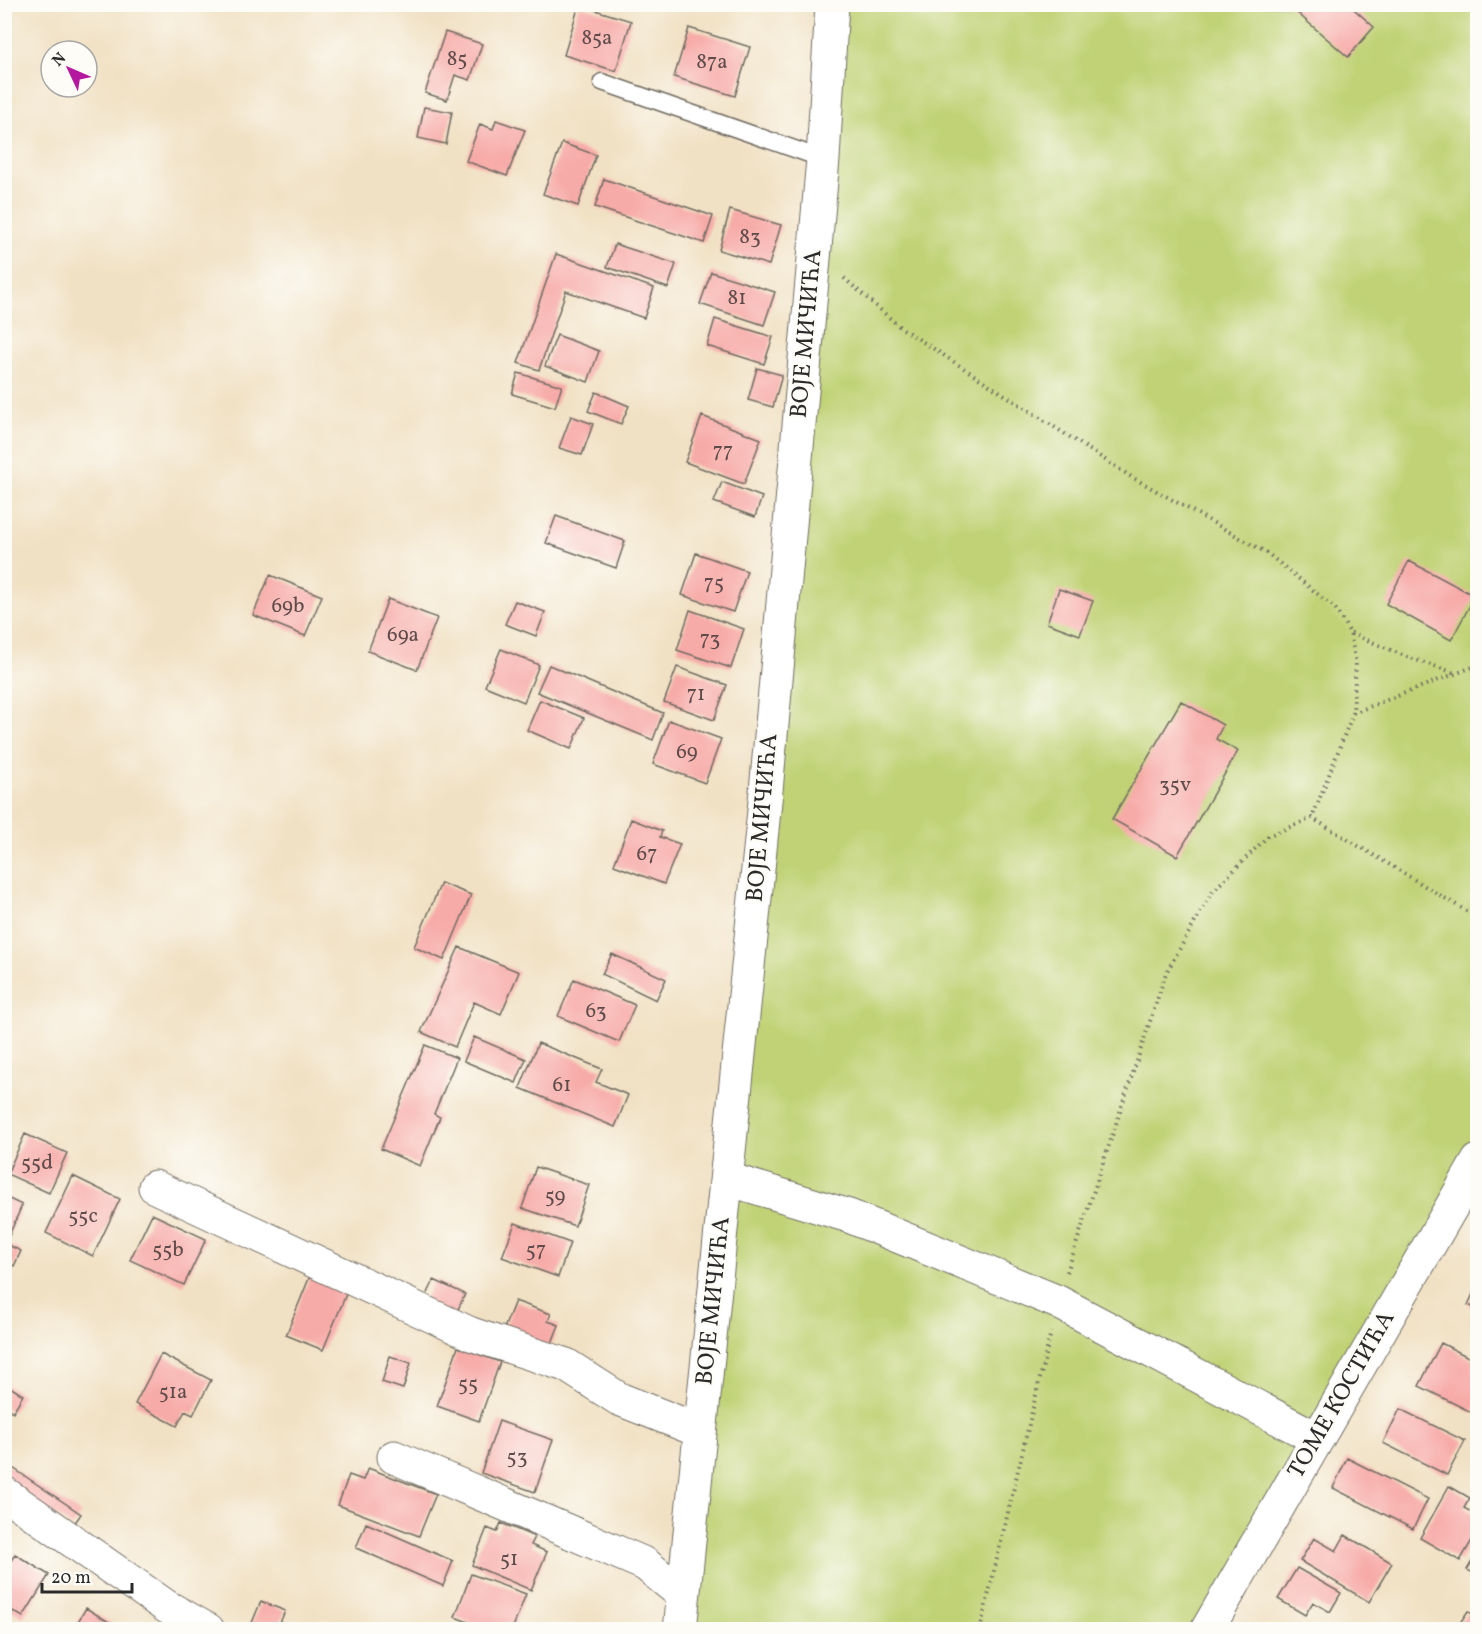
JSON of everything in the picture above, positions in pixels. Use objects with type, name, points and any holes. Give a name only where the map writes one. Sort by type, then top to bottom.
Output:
[{"type":"street","name":"ВОЈЕ МИЧИЋА","points":[[680,1629],[728,1179],[823,159],[832,4]]},
{"type":"street","name":"ТОМЕ КОСТИЋА","points":[[1207,1629],[1478,1161]]},
{"type":"street","points":[[728,1179],[849,1216],[1058,1302],[1316,1438]]},
{"type":"street","points":[[155,1187],[471,1334],[566,1365],[619,1399],[700,1431]]},
{"type":"street","points":[[394,1457],[645,1564],[682,1594]]},
{"type":"street","points":[[4,1493],[167,1607],[208,1629]]},
{"type":"lane","points":[[602,82],[823,159]]},
{"type":"path","points":[[814,252],[900,327],[1130,476],[1267,553],[1335,608],[1350,633],[1356,663],[1353,713],[1312,818],[1268,836],[1212,892],[1166,973],[1058,1302],[980,1629]]},
{"type":"path","points":[[1350,633],[1455,674]]},
{"type":"path","points":[[1353,713],[1478,665]]},
{"type":"path","points":[[1312,818],[1478,918]]},
{"type":"green space","points":[[832,5],[1477,5],[1477,1161],[1207,1629],[680,1630]]},
{"type":"building","points":[[1287,4],[1357,4],[1354,9],[1374,27],[1348,57]]},
{"type":"building","points":[[579,5],[631,21],[616,71],[564,55]]},
{"type":"building","points":[[689,28],[750,47],[735,96],[674,77]]},
{"type":"building","points":[[445,32],[482,44],[470,80],[455,75],[447,100],[425,93]]},
{"type":"building","points":[[424,107],[452,112],[446,144],[418,138]]},
{"type":"building","points":[[496,120],[525,130],[507,176],[466,161],[480,124],[493,129]]},
{"type":"building","points":[[562,143],[596,155],[578,206],[543,194]]},
{"type":"building","points":[[604,179],[713,216],[704,243],[595,207]]},
{"type":"building","points":[[730,210],[781,225],[769,265],[719,250]]},
{"type":"building","points":[[615,244],[676,264],[668,288],[607,267]]},
{"type":"building","points":[[556,254],[654,288],[644,318],[566,291],[539,370],[518,363]]},
{"type":"building","points":[[711,272],[775,292],[764,325],[700,304]]},
{"type":"building","points":[[715,319],[773,337],[764,364],[707,346]]},
{"type":"building","points":[[557,335],[599,351],[588,382],[545,366]]},
{"type":"building","points":[[757,368],[782,375],[773,407],[748,400]]},
{"type":"building","points":[[518,373],[562,386],[555,407],[512,394]]},
{"type":"building","points":[[596,392],[629,406],[621,424],[588,411]]},
{"type":"building","points":[[571,416],[593,424],[582,455],[559,448]]},
{"type":"building","points":[[702,416],[761,439],[744,484],[685,462]]},
{"type":"building","points":[[722,482],[762,497],[755,517],[714,502]]},
{"type":"building","points":[[556,516],[625,541],[616,568],[546,543]]},
{"type":"building","points":[[696,553],[747,571],[733,612],[682,595]]},
{"type":"building","points":[[1409,561],[1475,596],[1451,640],[1386,604]]},
{"type":"building","points":[[270,575],[322,596],[305,636],[253,615]]},
{"type":"building","points":[[1059,589],[1093,601],[1080,635],[1047,623]]},
{"type":"building","points":[[388,599],[437,618],[417,670],[368,651]]},
{"type":"building","points":[[515,601],[545,612],[536,636],[505,624]]},
{"type":"building","points":[[690,610],[744,629],[731,668],[677,650]]},
{"type":"building","points":[[501,649],[539,665],[524,702],[485,686]]},
{"type":"building","points":[[549,665],[663,713],[653,740],[537,692]]},
{"type":"building","points":[[677,667],[727,685],[714,720],[664,702]]},
{"type":"building","points":[[540,700],[584,718],[571,749],[527,730]]},
{"type":"building","points":[[1181,701],[1223,725],[1216,739],[1238,751],[1177,856],[1112,819]]},
{"type":"building","points":[[669,720],[721,739],[705,783],[653,764]]},
{"type":"building","points":[[631,819],[662,831],[660,837],[680,844],[664,884],[614,865]]},
{"type":"building","points":[[441,883],[471,895],[444,960],[414,947]]},
{"type":"building","points":[[459,947],[519,972],[501,1014],[474,1002],[455,1047],[421,1032]]},
{"type":"building","points":[[612,954],[666,979],[656,1000],[602,974]]},
{"type":"building","points":[[574,979],[635,1005],[619,1042],[558,1016]]},
{"type":"building","points":[[474,1037],[526,1059],[516,1083],[464,1061]]},
{"type":"building","points":[[538,1043],[602,1069],[596,1082],[628,1095],[615,1127],[520,1088]]},
{"type":"building","points":[[425,1045],[457,1058],[434,1114],[440,1117],[420,1166],[381,1149]]},
{"type":"building","points":[[25,1134],[67,1153],[49,1193],[7,1174]]},
{"type":"building","points":[[536,1167],[589,1185],[575,1226],[522,1208]]},
{"type":"building","points":[[73,1176],[120,1199],[93,1256],[46,1233]]},
{"type":"building","points":[[5,1197],[22,1205],[8,1238],[5,1237]]},
{"type":"building","points":[[152,1214],[206,1239],[184,1285],[130,1260]]},
{"type":"building","points":[[515,1223],[570,1243],[558,1277],[502,1257]]},
{"type":"building","points":[[4,1243],[21,1251],[14,1266],[4,1261]]},
{"type":"building","points":[[310,1276],[347,1292],[323,1350],[286,1335]]},
{"type":"building","points":[[434,1280],[465,1294],[455,1316],[424,1302]]},
{"type":"building","points":[[1478,1283],[1478,1309],[1468,1305]]},
{"type":"building","points":[[515,1301],[551,1314],[548,1321],[559,1325],[550,1348],[503,1331]]},
{"type":"building","points":[[1441,1343],[1478,1362],[1478,1404],[1473,1413],[1419,1386]]},
{"type":"building","points":[[458,1347],[500,1362],[479,1421],[437,1406]]},
{"type":"building","points":[[161,1354],[211,1380],[193,1415],[185,1411],[177,1426],[135,1404]]},
{"type":"building","points":[[390,1356],[411,1363],[403,1389],[382,1382]]},
{"type":"building","points":[[5,1384],[23,1395],[13,1412],[5,1407]]},
{"type":"building","points":[[1400,1409],[1465,1441],[1447,1475],[1383,1443]]},
{"type":"building","points":[[499,1421],[553,1440],[535,1492],[481,1473]]},
{"type":"building","points":[[1347,1458],[1428,1499],[1413,1529],[1333,1488]]},
{"type":"building","points":[[4,1462],[81,1514],[72,1527],[4,1481]]},
{"type":"building","points":[[368,1468],[436,1494],[419,1536],[338,1505],[349,1475],[363,1480]]},
{"type":"building","points":[[1449,1486],[1470,1498],[1464,1508],[1478,1516],[1478,1530],[1460,1561],[1420,1538]]},
{"type":"building","points":[[366,1523],[453,1561],[443,1586],[356,1548]]},
{"type":"building","points":[[501,1523],[535,1537],[531,1545],[547,1552],[531,1590],[472,1565],[487,1528],[497,1532]]},
{"type":"building","points":[[1345,1535],[1392,1563],[1369,1602],[1300,1561],[1314,1538],[1336,1551]]},
{"type":"building","points":[[1478,1551],[1478,1575],[1467,1570]]},
{"type":"building","points":[[15,1554],[49,1575],[23,1617],[4,1606],[4,1572]]},
{"type":"building","points":[[1297,1568],[1341,1593],[1330,1612],[1313,1602],[1305,1615],[1278,1599]]},
{"type":"building","points":[[471,1574],[526,1594],[512,1630],[489,1630],[455,1617]]},
{"type":"building","points":[[261,1601],[285,1611],[277,1630],[249,1630]]},
{"type":"building","points":[[86,1608],[122,1630],[73,1630]]},
{"type":"building","points":[[1468,1611],[1478,1617],[1478,1630],[1455,1630]]}]
